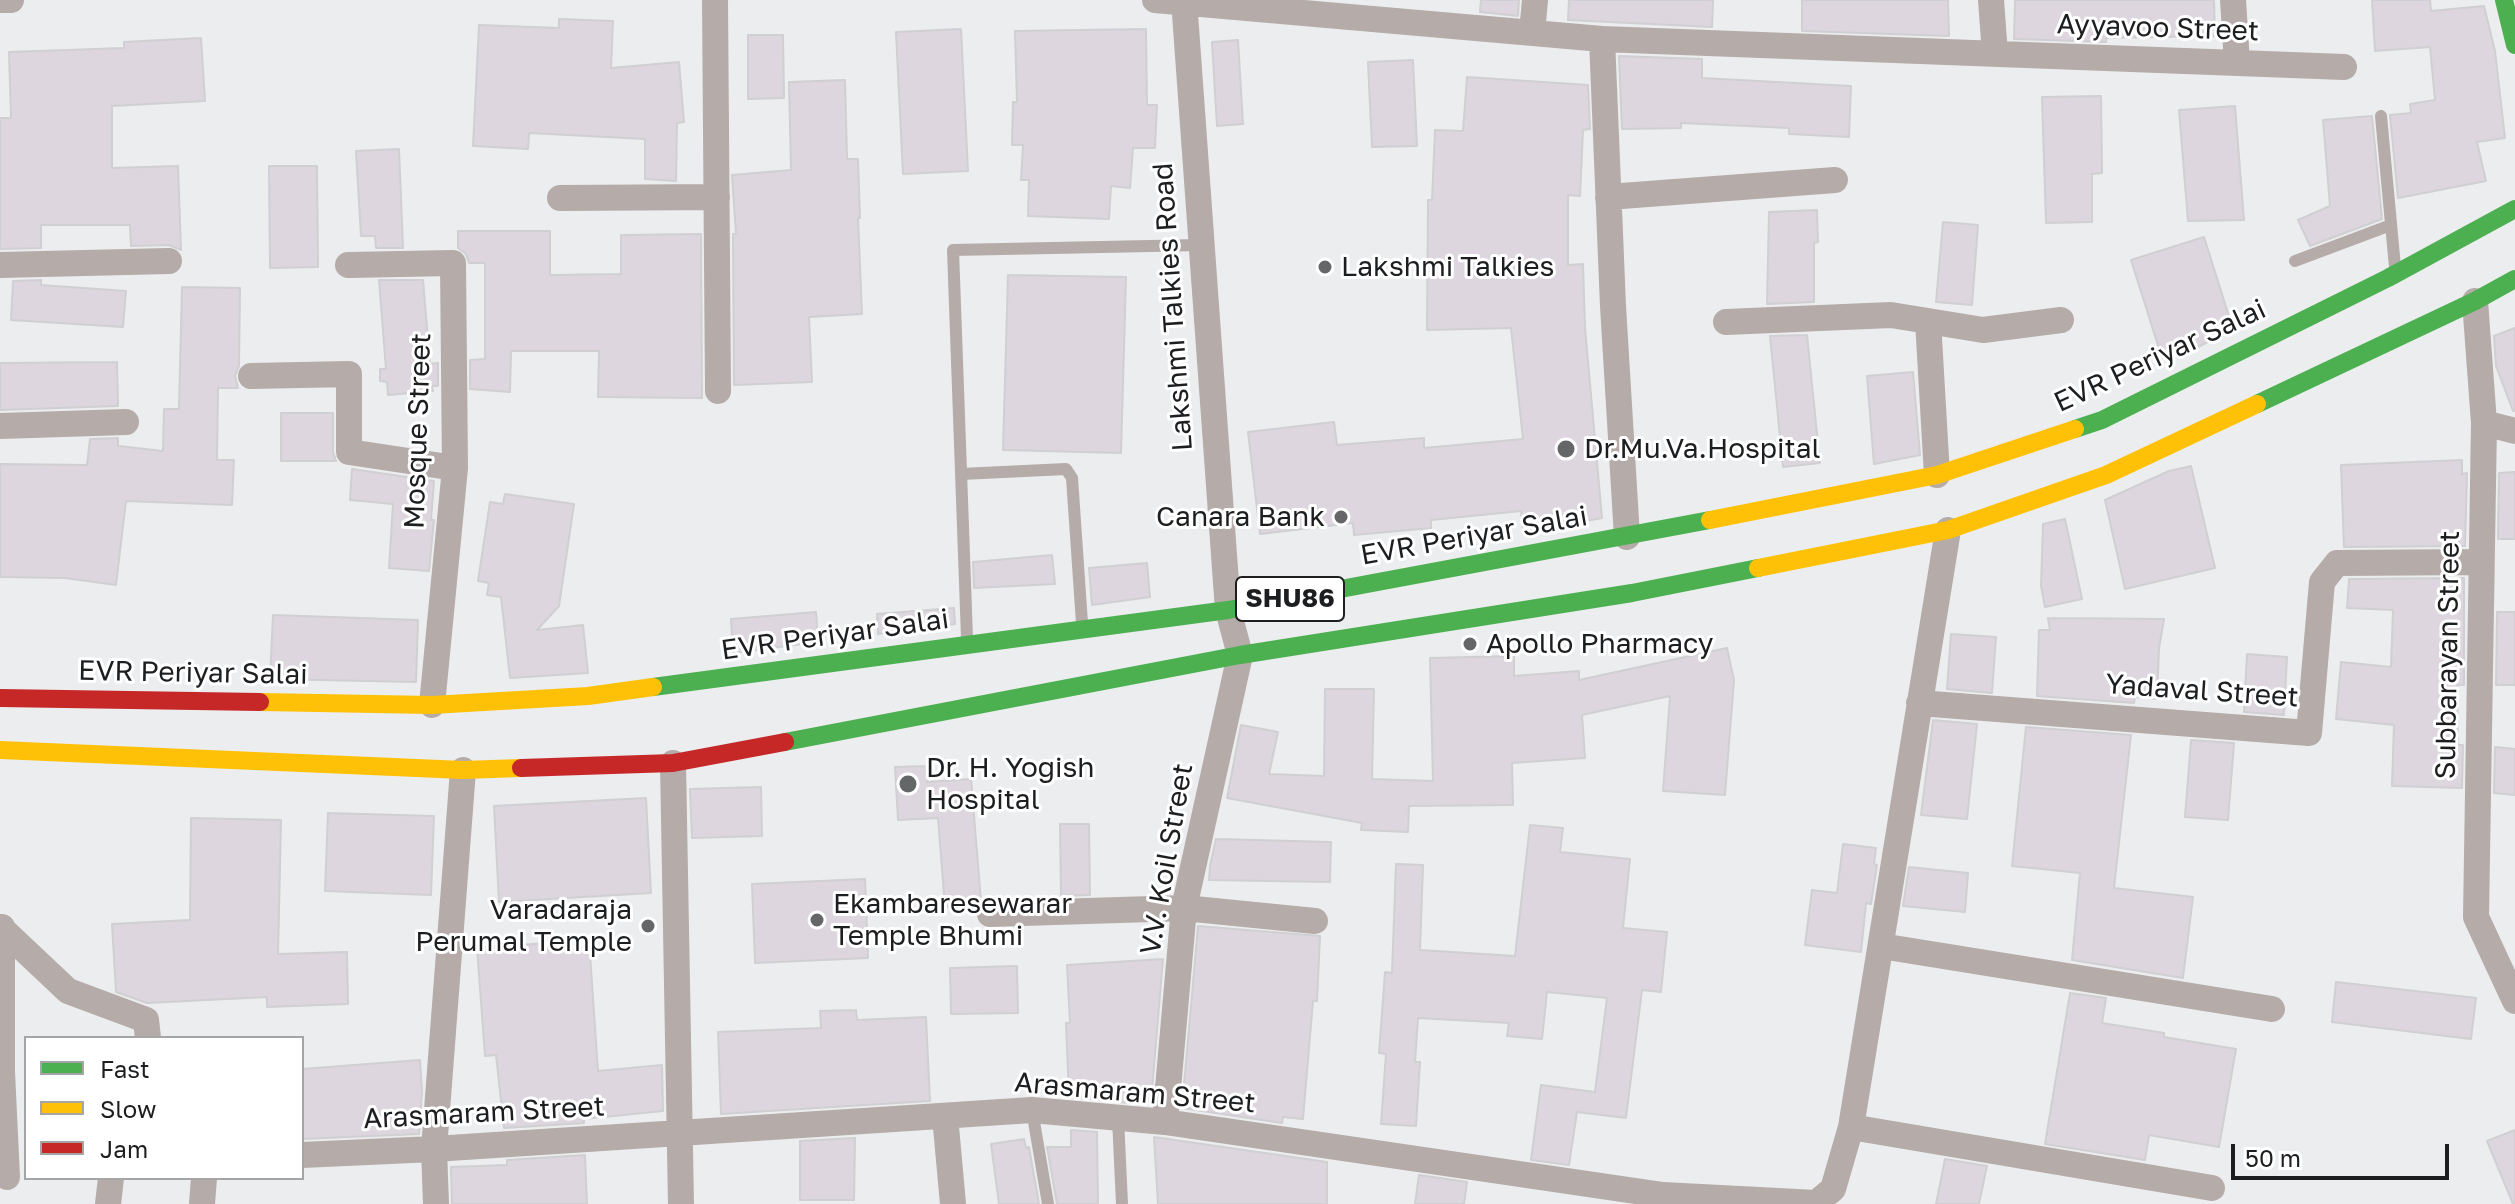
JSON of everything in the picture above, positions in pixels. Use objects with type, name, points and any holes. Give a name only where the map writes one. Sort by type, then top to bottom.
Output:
[{"type":"main road","points":[[2504,0],[2515,45]]},
{"type":"main road","name":"EVR Periyar Salai","points":[[0,698],[432,705],[588,696],[1228,610],[1627,537],[1937,475],[2102,420],[2396,274],[2515,209]]},
{"type":"main road","name":"SHU86","points":[[0,750],[463,770],[673,763],[1240,655],[1632,593],[1948,530],[2106,475],[2475,301],[2515,279]]},
{"type":"street","points":[[0,0],[11,0]]},
{"type":"street","points":[[715,0],[718,391]]},
{"type":"street","name":"Ayyavoo Street","points":[[1155,0],[1602,39],[2344,67]]},
{"type":"street","points":[[1532,33],[1535,0]]},
{"type":"street","points":[[1991,0],[1995,54]]},
{"type":"street","points":[[2233,0],[2237,63]]},
{"type":"street","name":"Lakshmi Talkies Road","points":[[1184,1],[1228,610]]},
{"type":"street","points":[[1602,39],[1627,537]]},
{"type":"street","points":[[1608,197],[1835,180]]},
{"type":"street","points":[[560,198],[717,197]]},
{"type":"street","points":[[0,265],[169,261]]},
{"type":"street","name":"Mosque Street","points":[[348,265],[453,263],[455,468],[432,705]]},
{"type":"street","name":"Subbarayan Street","points":[[2475,301],[2484,423],[2476,917],[2515,1001]]},
{"type":"street","points":[[1726,322],[1891,315],[1983,330],[2061,320]]},
{"type":"street","points":[[1928,321],[1937,475]]},
{"type":"street","points":[[251,376],[349,374],[349,452],[455,468]]},
{"type":"street","points":[[0,426],[126,422]]},
{"type":"street","points":[[2484,423],[2515,431]]},
{"type":"street","points":[[1816,1203],[1833,1189],[1851,1127],[1948,530]]},
{"type":"street","name":"Yadaval Street","points":[[1919,703],[2309,733],[2322,582],[2337,563],[2481,562]]},
{"type":"street","name":"V.V. Koil Street","points":[[1165,1122],[1184,908],[1240,655],[1228,610]]},
{"type":"street","points":[[673,763],[681,1204]]},
{"type":"street","points":[[436,1204],[434,1149],[463,770]]},
{"type":"street","points":[[990,914],[1184,908],[1315,921]]},
{"type":"street","points":[[1,927],[68,991],[146,1020],[148,1036]]},
{"type":"street","points":[[1,927],[2,1072],[11,1177]]},
{"type":"street","points":[[1881,946],[2272,1009]]},
{"type":"street","name":"Arasmaram Street","points":[[304,1155],[1032,1110],[1165,1122],[1663,1195],[1816,1203]]},
{"type":"street","points":[[945,1116],[953,1204]]},
{"type":"street","points":[[1851,1127],[2212,1188]]},
{"type":"street","points":[[108,1204],[111,1180]]},
{"type":"street","points":[[202,1204],[204,1180]]},
{"type":"lane","points":[[2381,116],[2396,274]]},
{"type":"lane","points":[[2295,261],[2391,225]]},
{"type":"lane","points":[[968,645],[953,250],[1200,245]]},
{"type":"lane","points":[[961,474],[1066,469],[1072,478],[1083,630]]},
{"type":"lane","points":[[1032,1110],[1048,1204]]},
{"type":"lane","points":[[1118,1118],[1122,1204]]},
{"type":"building","points":[[1481,0],[1519,0],[1518,16],[1480,12]]},
{"type":"building","points":[[1569,0],[1713,0],[1712,27],[1568,20]]},
{"type":"building","points":[[1802,0],[1948,0],[1949,36],[1802,31]]},
{"type":"building","points":[[2015,0],[2214,0],[2215,36],[2106,38],[2106,42],[2014,39]]},
{"type":"building","points":[[2372,0],[2430,0],[2431,11],[2484,6],[2495,51],[2505,138],[2477,142],[2486,181],[2398,198],[2390,115],[2411,113],[2410,104],[2435,100],[2430,47],[2375,51]]},
{"type":"building","points":[[559,19],[613,21],[611,68],[679,62],[684,122],[677,123],[676,181],[645,179],[645,139],[529,133],[528,149],[473,146],[479,25],[559,28]]},
{"type":"building","points":[[961,29],[968,171],[903,174],[896,32]]},
{"type":"building","points":[[1146,29],[1147,105],[1157,105],[1155,148],[1133,148],[1130,188],[1111,186],[1109,219],[1028,216],[1029,180],[1021,180],[1023,145],[1012,145],[1013,102],[1017,102],[1015,31]]},
{"type":"building","points":[[748,35],[783,35],[784,98],[748,99]]},
{"type":"building","points":[[201,38],[205,101],[112,106],[112,168],[178,166],[181,250],[169,245],[131,246],[130,225],[41,225],[41,248],[0,249],[0,118],[11,118],[9,52],[124,48],[124,42]]},
{"type":"building","points":[[1238,40],[1243,124],[1217,126],[1212,42]]},
{"type":"building","points":[[1619,56],[1702,59],[1702,78],[1851,86],[1849,137],[1789,134],[1789,128],[1681,123],[1681,128],[1622,129]]},
{"type":"building","points":[[1413,60],[1417,146],[1372,147],[1368,62]]},
{"type":"building","points":[[1467,77],[1588,85],[1590,129],[1583,130],[1580,196],[1568,195],[1568,265],[1583,264],[1585,328],[1602,518],[1523,533],[1521,511],[1431,520],[1431,528],[1354,535],[1353,523],[1260,534],[1248,432],[1334,422],[1337,445],[1424,438],[1424,448],[1523,439],[1511,328],[1427,330],[1428,200],[1432,200],[1435,130],[1463,131]]},
{"type":"building","points":[[845,80],[847,159],[858,159],[862,314],[809,317],[812,382],[734,385],[733,234],[736,234],[732,175],[791,170],[789,82]]},
{"type":"building","points":[[2101,96],[2102,173],[2092,174],[2092,222],[2046,223],[2042,97]]},
{"type":"building","points":[[2235,106],[2244,220],[2188,221],[2179,110]]},
{"type":"building","points":[[2372,116],[2382,219],[2310,246],[2298,220],[2330,206],[2323,120]]},
{"type":"building","points":[[399,149],[403,248],[376,248],[375,236],[361,236],[356,151]]},
{"type":"building","points":[[269,166],[317,166],[318,267],[270,268]]},
{"type":"building","points":[[1817,210],[1814,302],[1767,304],[1769,212]]},
{"type":"building","points":[[1943,222],[1978,225],[1972,305],[1936,302]]},
{"type":"building","points":[[458,231],[550,231],[550,275],[621,274],[621,235],[701,234],[702,398],[598,397],[599,351],[511,351],[510,392],[470,389],[470,360],[485,359],[485,263],[469,263],[466,254],[458,248]]},
{"type":"building","points":[[2204,237],[2233,329],[2196,348],[2162,358],[2131,260]]},
{"type":"building","points":[[1008,275],[1126,277],[1121,453],[1003,450]]},
{"type":"building","points":[[41,280],[41,285],[126,291],[123,327],[11,320],[13,281]]},
{"type":"building","points":[[379,280],[423,280],[430,364],[438,363],[438,386],[432,386],[433,391],[388,395],[387,382],[380,381],[380,369],[386,369]]},
{"type":"building","points":[[182,287],[240,288],[239,366],[235,376],[238,388],[218,388],[217,460],[234,460],[232,505],[126,501],[116,585],[65,578],[0,577],[0,464],[87,465],[90,439],[118,438],[118,446],[163,451],[164,409],[179,409]]},
{"type":"building","points":[[2515,328],[2513,411],[2496,366],[2494,336]]},
{"type":"building","points":[[1807,335],[1820,463],[1783,467],[1770,336]]},
{"type":"building","points":[[117,362],[118,406],[0,410],[0,363]]},
{"type":"building","points":[[1913,372],[1920,455],[1874,464],[1867,376]]},
{"type":"building","points":[[281,413],[333,413],[333,452],[336,461],[281,461]]},
{"type":"building","points":[[2462,460],[2462,474],[2467,473],[2465,546],[2344,547],[2341,465]]},
{"type":"building","points":[[2191,466],[2215,568],[2125,589],[2105,500],[2169,471]]},
{"type":"building","points":[[352,469],[434,481],[429,571],[389,568],[393,504],[350,500]]},
{"type":"building","points":[[2515,472],[2515,539],[2498,539],[2499,473]]},
{"type":"building","points":[[505,494],[574,504],[559,606],[537,630],[583,625],[588,673],[510,678],[501,597],[487,595],[489,583],[478,581],[490,502],[503,504]]},
{"type":"building","points":[[2065,519],[2082,599],[2045,607],[2041,586],[2043,524]]},
{"type":"building","points":[[1052,555],[1055,584],[974,588],[973,562]]},
{"type":"building","points":[[1147,563],[1150,597],[1092,605],[1089,568]]},
{"type":"building","points":[[2464,578],[2464,685],[2457,685],[2458,745],[2463,745],[2462,788],[2392,786],[2394,725],[2336,719],[2341,662],[2391,667],[2393,610],[2347,608],[2349,579]]},
{"type":"building","points":[[954,608],[955,624],[878,634],[877,614]]},
{"type":"building","points":[[816,612],[818,642],[733,653],[731,619]]},
{"type":"building","points":[[2497,612],[2515,612],[2515,685],[2496,685]]},
{"type":"building","points":[[273,615],[418,620],[416,682],[270,679]]},
{"type":"building","points":[[2048,618],[2164,619],[2159,648],[2157,699],[2135,697],[2134,703],[2037,696],[2039,630],[2050,630]]},
{"type":"building","points":[[1951,634],[1996,637],[1992,693],[1947,689]]},
{"type":"building","points":[[1727,648],[1734,680],[1725,795],[1663,791],[1670,696],[1582,715],[1585,758],[1512,763],[1513,805],[1409,806],[1408,832],[1361,830],[1362,823],[1227,798],[1241,725],[1278,732],[1269,774],[1324,776],[1325,689],[1374,689],[1372,779],[1433,781],[1430,658],[1514,656],[1514,676],[1579,671],[1579,680]]},
{"type":"building","points":[[2247,654],[2287,657],[2284,715],[2244,712]]},
{"type":"building","points":[[1933,720],[1977,724],[1967,819],[1921,815]]},
{"type":"building","points":[[2026,727],[2131,735],[2114,888],[2193,897],[2183,978],[2072,960],[2080,873],[2012,866]]},
{"type":"building","points":[[2191,740],[2234,743],[2228,820],[2185,817]]},
{"type":"building","points":[[2495,747],[2515,749],[2515,795],[2494,793]]},
{"type":"building","points":[[926,766],[927,782],[971,779],[981,901],[977,905],[945,907],[938,818],[898,820],[895,767]]},
{"type":"building","points":[[761,787],[762,836],[692,838],[690,789]]},
{"type":"building","points":[[646,798],[651,893],[499,902],[494,806]]},
{"type":"building","points":[[328,813],[434,816],[431,895],[325,891]]},
{"type":"building","points":[[191,818],[281,820],[278,954],[347,952],[348,1004],[267,1007],[267,997],[147,1003],[116,992],[112,924],[190,920]]},
{"type":"building","points":[[1060,824],[1089,824],[1090,895],[1061,896]]},
{"type":"building","points":[[1530,825],[1563,828],[1560,852],[1630,859],[1623,928],[1667,932],[1661,992],[1642,990],[1626,1118],[1577,1112],[1569,1165],[1531,1160],[1541,1085],[1595,1092],[1607,998],[1547,992],[1542,1039],[1507,1036],[1509,1023],[1418,1018],[1415,1062],[1420,1062],[1416,1126],[1381,1124],[1386,1054],[1379,1053],[1385,972],[1392,973],[1396,864],[1423,865],[1420,950],[1515,956]]},
{"type":"building","points":[[1216,839],[1331,842],[1330,882],[1209,880]]},
{"type":"building","points":[[1843,844],[1876,848],[1874,864],[1877,865],[1871,904],[1866,903],[1861,952],[1805,945],[1812,890],[1837,893]]},
{"type":"building","points":[[1909,867],[1968,873],[1965,912],[1903,906]]},
{"type":"building","points":[[865,879],[868,958],[755,963],[752,884]]},
{"type":"building","points":[[1198,926],[1320,936],[1317,1001],[1313,1001],[1303,1119],[1283,1117],[1282,1123],[1182,1108]]},
{"type":"building","points":[[589,940],[598,1071],[662,1065],[663,1111],[584,1119],[584,1123],[504,1128],[496,1055],[485,1056],[477,948]]},
{"type":"building","points":[[1163,959],[1151,1102],[1069,1097],[1067,965]]},
{"type":"building","points":[[1017,966],[1018,1013],[951,1014],[950,968]]},
{"type":"building","points":[[2336,982],[2476,998],[2471,1039],[2332,1022]]},
{"type":"building","points":[[2070,993],[2106,998],[2102,1023],[2236,1049],[2219,1147],[2149,1135],[2145,1160],[2045,1144]]},
{"type":"building","points":[[856,1010],[857,1020],[926,1017],[930,1101],[721,1114],[718,1032],[821,1028],[820,1011]]},
{"type":"building","points":[[420,1060],[422,1092],[419,1134],[304,1139],[304,1069]]},
{"type":"building","points":[[1071,1130],[1097,1132],[1098,1204],[1057,1204],[1047,1147],[1071,1147]]},
{"type":"building","points":[[2515,1130],[2515,1204],[2513,1204],[2487,1141]]},
{"type":"building","points":[[1154,1137],[1327,1162],[1327,1204],[1158,1204]]},
{"type":"building","points":[[855,1138],[854,1200],[800,1200],[800,1141]]},
{"type":"building","points":[[1024,1139],[1026,1148],[1029,1147],[1039,1204],[999,1204],[991,1144]]},
{"type":"building","points":[[585,1155],[587,1204],[452,1204],[451,1167],[507,1165],[507,1160]]},
{"type":"building","points":[[1945,1159],[1987,1166],[1979,1204],[1936,1204]]},
{"type":"building","points":[[1419,1175],[1467,1182],[1464,1204],[1415,1204]]},
{"type":"traffic: fast","points":[[2504,0],[2515,45]]},
{"type":"traffic: fast","points":[[2075,429],[2102,420],[2388,278],[2515,209]]},
{"type":"traffic: fast","points":[[2257,404],[2515,279]]},
{"type":"traffic: fast","points":[[653,687],[1228,610],[1710,520]]},
{"type":"traffic: fast","points":[[785,742],[1240,655],[1632,593],[1758,568]]},
{"type":"traffic: slow","points":[[1758,568],[1948,530],[2106,475],[2257,404]]},
{"type":"traffic: slow","points":[[1710,520],[1937,475],[2075,429]]},
{"type":"traffic: slow","points":[[260,702],[432,705],[588,696],[653,687]]},
{"type":"traffic: slow","points":[[0,750],[463,770],[521,768]]},
{"type":"traffic: jam","points":[[0,698],[260,702]]},
{"type":"traffic: jam","points":[[521,768],[673,763],[785,742]]},
{"type":"place","name":"Lakshmi Talkies","points":[[1325,267]]},
{"type":"place","name":"Dr.Mu.Va.Hospital","points":[[1566,449]]},
{"type":"place","name":"Canara Bank","points":[[1341,517]]},
{"type":"place","name":"Apollo Pharmacy","points":[[1470,644]]},
{"type":"place","name":"Dr. H. Yogish Hospital","points":[[908,784]]},
{"type":"place","name":"Ekambaresewarar Temple Bhumi","points":[[817,920]]},
{"type":"place","name":"Varadaraja Perumal Temple","points":[[648,926]]}]
